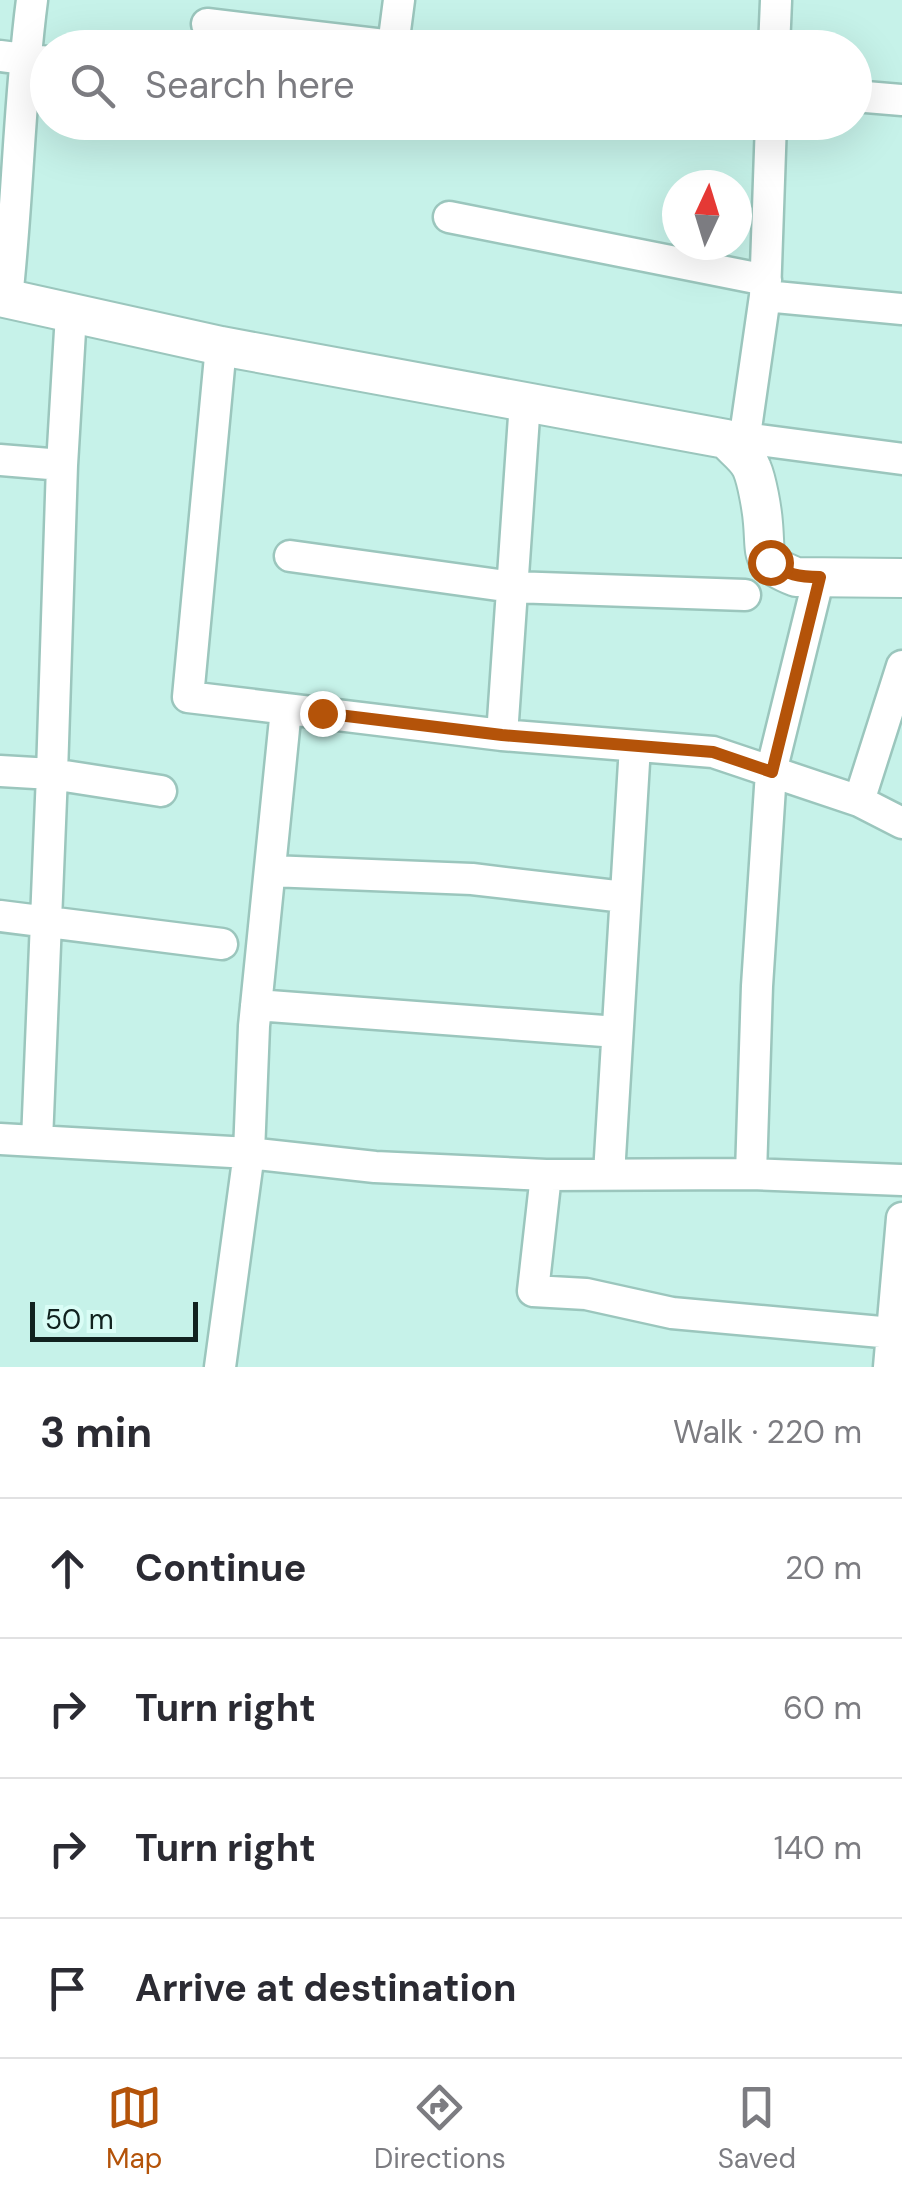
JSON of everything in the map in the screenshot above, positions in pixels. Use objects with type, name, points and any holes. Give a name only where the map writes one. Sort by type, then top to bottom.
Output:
[{"type":"main road","points":[[3,298],[221,346],[726,439],[743,447],[752,466],[764,521],[763,549],[781,571],[796,576],[902,578]]},
{"type":"street","points":[[3,298],[12,246],[24,59],[32,0]]},
{"type":"street","points":[[399,0],[401,30]]},
{"type":"street","points":[[775,30],[776,1]]},
{"type":"street","points":[[206,24],[259,30]]},
{"type":"street","points":[[872,95],[901,94]]},
{"type":"street","points":[[770,140],[765,288],[743,447],[902,459]]},
{"type":"street","points":[[449,217],[765,288],[902,309]]},
{"type":"street","points":[[37,1141],[62,465],[72,314]]},
{"type":"street","points":[[221,346],[188,697],[502,735],[713,752],[859,801],[902,823]]},
{"type":"street","points":[[502,735],[525,402]]},
{"type":"street","points":[[0,460],[62,465]]},
{"type":"street","points":[[290,556],[512,587],[746,595]]},
{"type":"street","points":[[751,1174],[757,986],[772,772],[820,577]]},
{"type":"street","points":[[859,801],[902,666]]},
{"type":"street","points":[[220,1367],[250,1152],[256,1005],[286,709]]},
{"type":"street","points":[[609,1174],[635,746]]},
{"type":"street","points":[[0,771],[52,774],[161,790]]},
{"type":"street","points":[[270,871],[472,880],[624,897]]},
{"type":"street","points":[[0,916],[222,944]]},
{"type":"street","points":[[256,1005],[616,1032]]},
{"type":"street","points":[[0,1139],[250,1152],[374,1167],[546,1175],[751,1174],[902,1180]]},
{"type":"street","points":[[546,1175],[533,1291],[586,1294],[672,1313],[892,1333]]},
{"type":"street","points":[[889,1367],[902,1218]]},
{"type":"route","points":[[322,713],[502,735],[713,752],[772,772],[820,577],[796,576],[770,562]]}]
